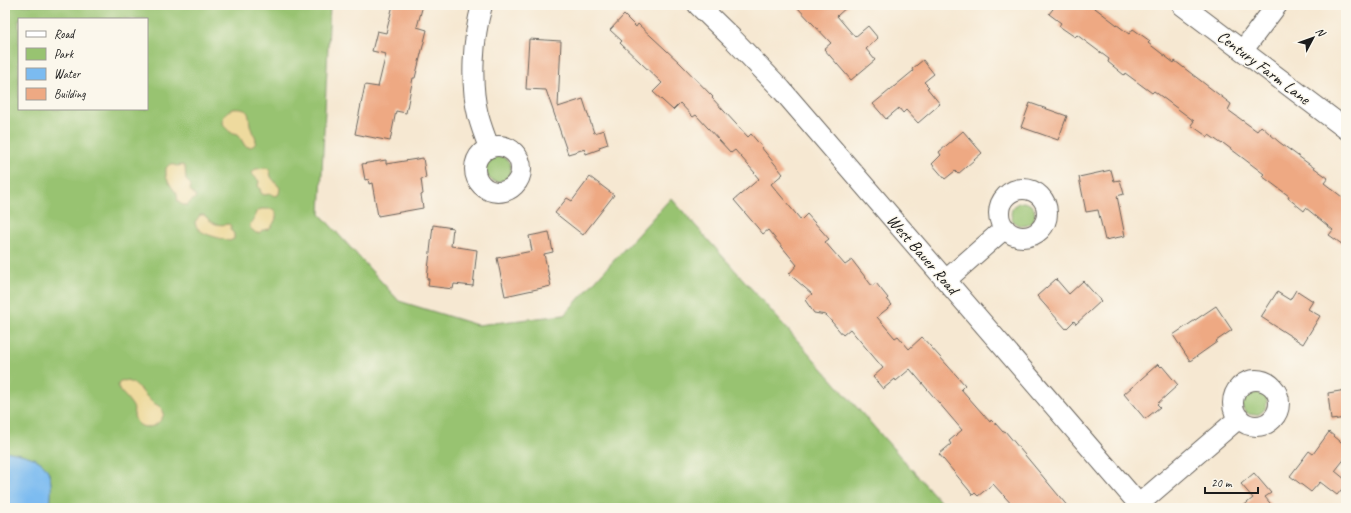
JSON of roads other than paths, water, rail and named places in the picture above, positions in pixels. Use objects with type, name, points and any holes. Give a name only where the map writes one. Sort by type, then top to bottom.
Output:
[{"type":"street","points":[[482,5],[474,50],[474,86],[478,115],[489,147]]},
{"type":"street","name":"West Bauer Road","points":[[698,5],[781,89],[1141,506]]},
{"type":"street","name":"Century Farm Lane","points":[[1182,5],[1346,129]]},
{"type":"street","points":[[1243,50],[1277,5]]},
{"type":"street","points":[[946,280],[1005,228]]},
{"type":"street","points":[[1141,506],[1239,418]]},
{"type":"water","points":[[5,451],[30,457],[39,461],[45,466],[49,473],[51,482],[50,508],[5,508]]}]
